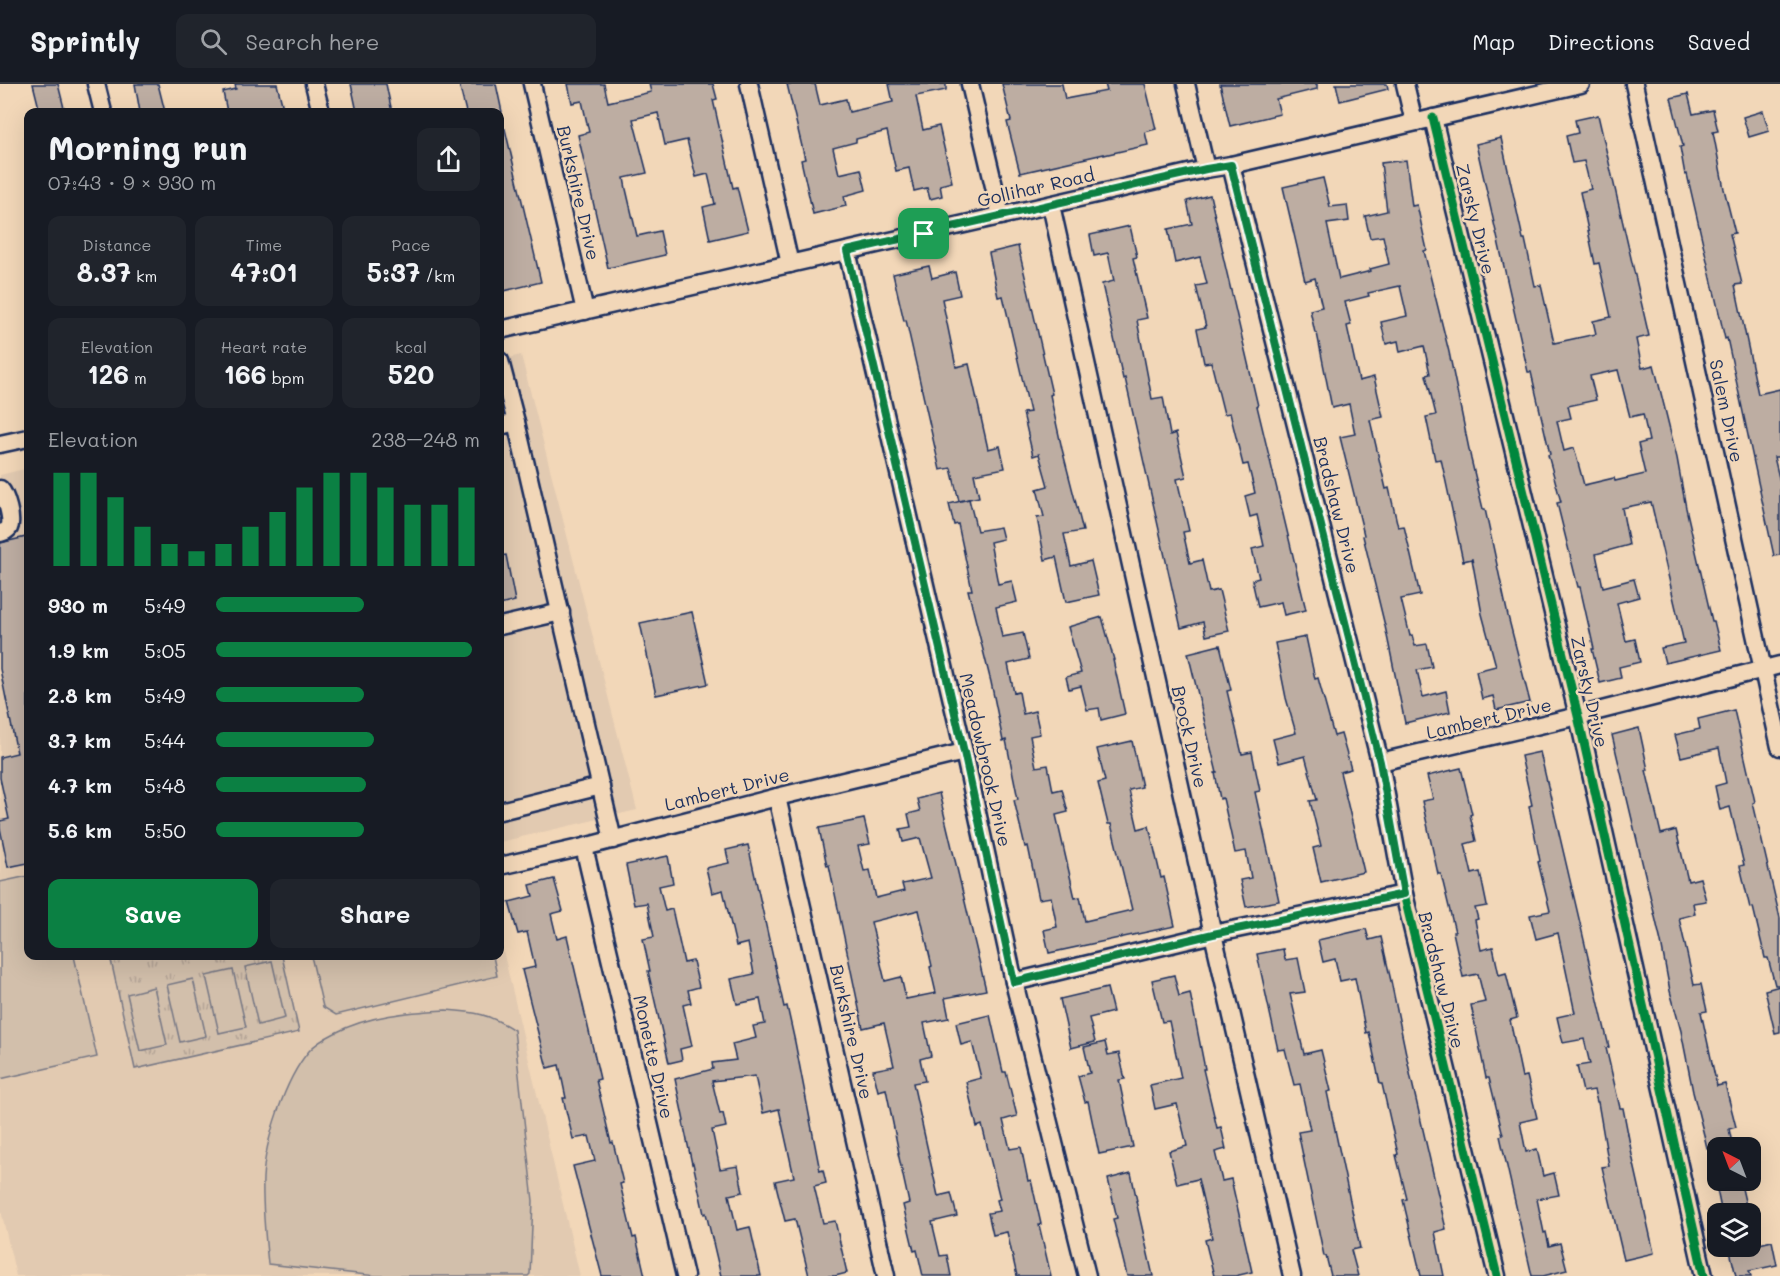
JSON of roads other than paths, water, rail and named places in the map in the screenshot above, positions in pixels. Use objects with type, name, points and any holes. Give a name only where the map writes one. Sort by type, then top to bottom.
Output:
[{"type":"street","points":[[96,84],[102,108]]},
{"type":"street","points":[[314,84],[320,108]]},
{"type":"street","name":"Burkshire Drive","points":[[532,84],[585,311]]},
{"type":"street","points":[[749,84],[790,264]]},
{"type":"street","points":[[970,84],[1001,216]]},
{"type":"street","points":[[1186,84],[1206,169]]},
{"type":"street","points":[[1405,84],[1414,122]]},
{"type":"street","name":"Gollihar Road","points":[[504,329],[1581,84]]},
{"type":"street","name":"Salem Drive","points":[[1634,84],[1780,747]]},
{"type":"street","name":"Zarsky Drive","points":[[1433,118],[1578,716],[1704,1276]]},
{"type":"street","name":"Bradshaw Drive","points":[[1231,165],[1380,762],[1404,894],[1497,1276]]},
{"type":"street","name":"Brock Drive","points":[[1051,205],[1213,934],[1292,1276]]},
{"type":"street","name":"Meadowbrook Drive","points":[[847,251],[964,752],[1014,982],[1087,1276]]},
{"type":"street","points":[[504,392],[508,424],[561,612],[614,840]]},
{"type":"street","points":[[0,444],[24,439]]},
{"type":"street","points":[[0,489],[5,496],[10,526],[6,531],[0,533]]},
{"type":"street","points":[[504,625],[561,612]]},
{"type":"street","name":"Lambert Drive","points":[[1380,762],[1578,716],[1780,665]]},
{"type":"street","name":"Lambert Drive","points":[[504,865],[614,840],[777,797],[964,752]]},
{"type":"street","points":[[504,810],[601,786]]},
{"type":"street","name":"Burkshire Drive","points":[[777,797],[886,1276]]},
{"type":"street","name":"Monette Drive","points":[[584,847],[685,1276]]},
{"type":"street","points":[[1014,982],[1213,934],[1404,894]]}]
